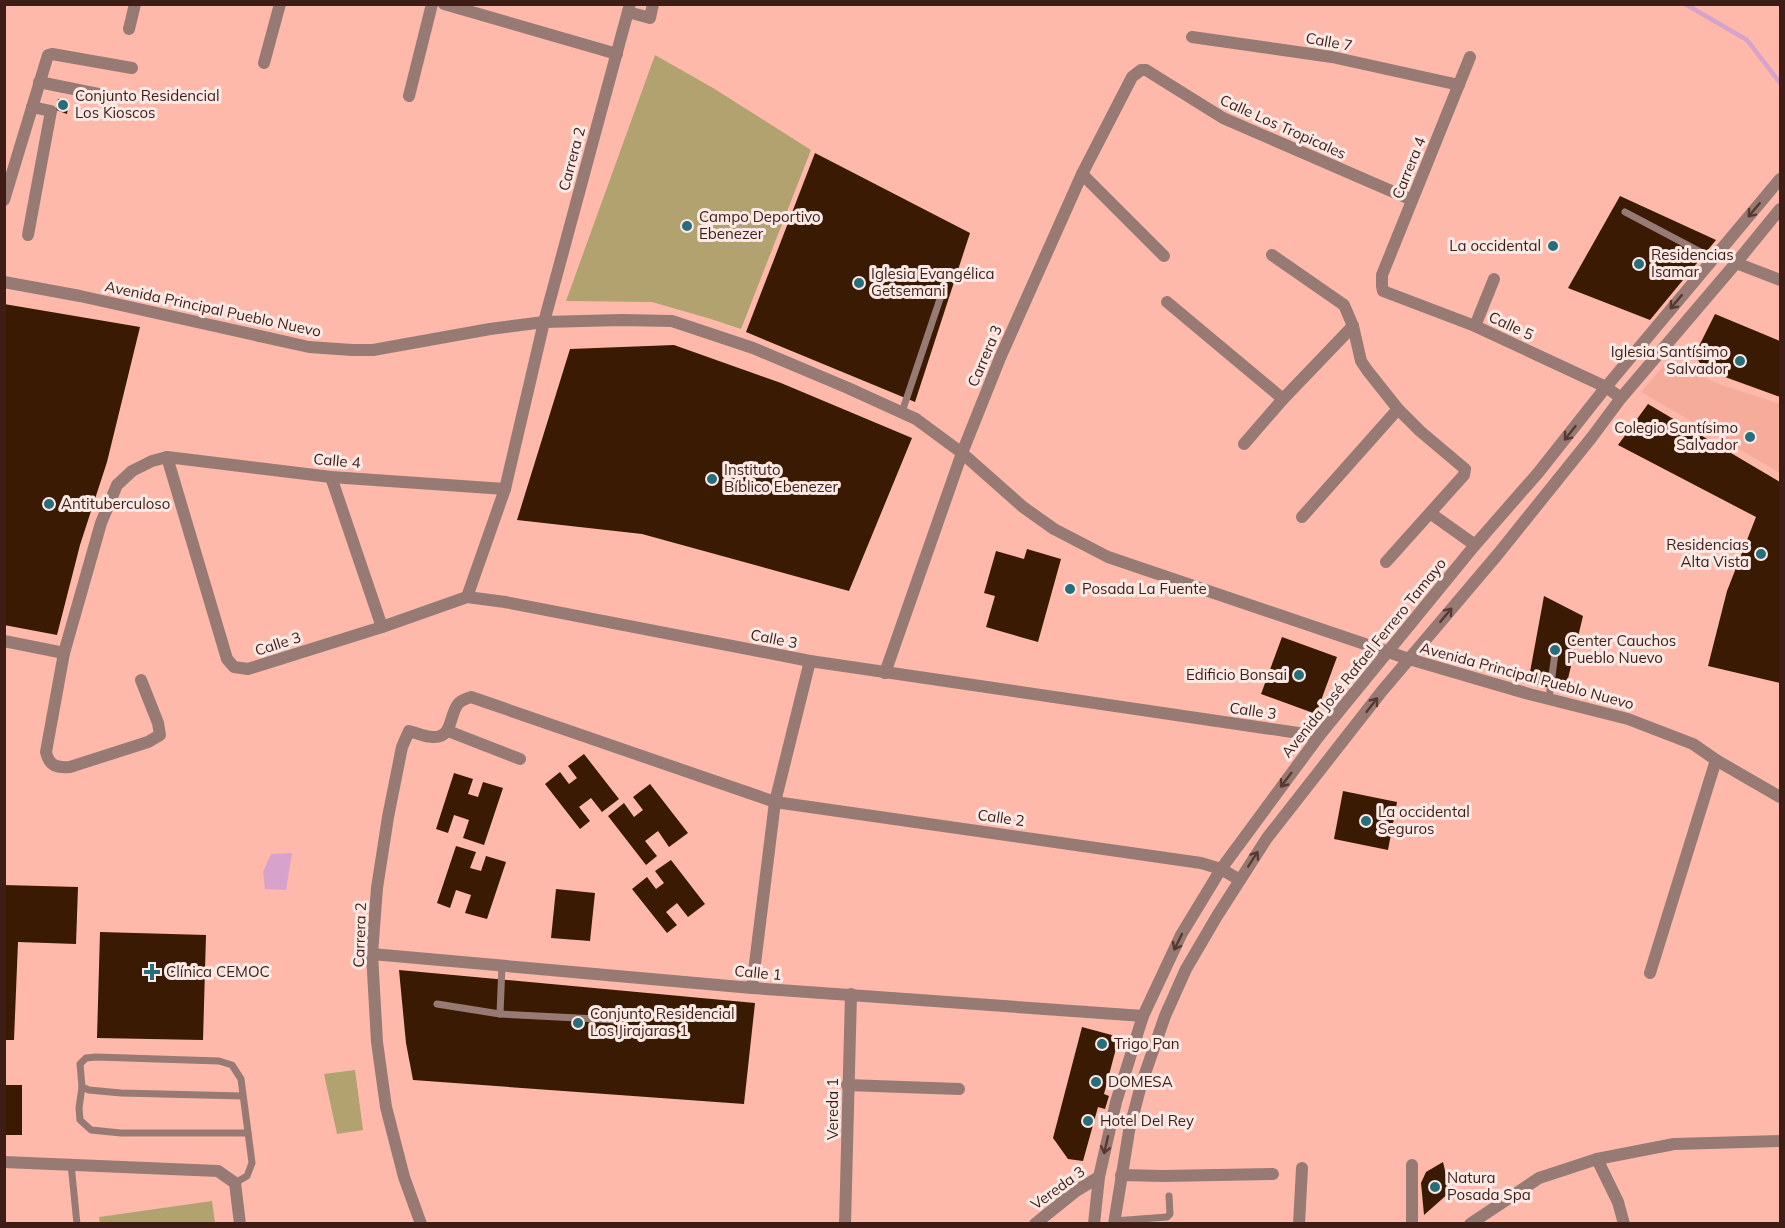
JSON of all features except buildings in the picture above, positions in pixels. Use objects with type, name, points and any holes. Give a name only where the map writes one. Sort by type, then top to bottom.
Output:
[{"type":"street","points":[[129,29],[135,4]]},
{"type":"street","points":[[264,63],[280,4]]},
{"type":"street","points":[[408,96],[432,4]]},
{"type":"street","points":[[444,4],[617,54]]},
{"type":"street","points":[[629,8],[650,18],[653,4]]},
{"type":"street","name":"Carrera 2","points":[[467,597],[505,489],[543,322],[629,8]]},
{"type":"street","name":"Calle 7","points":[[1192,37],[1332,57],[1459,85]]},
{"type":"street","points":[[4,200],[46,57],[50,54],[132,68]]},
{"type":"street","name":"Carrera 4","points":[[1383,291],[1382,275],[1470,57]]},
{"type":"street","name":"Carrera 3","points":[[885,673],[962,453],[1000,358],[1082,174],[1132,77],[1141,70],[1146,70]]},
{"type":"street","name":"Calle Los Tropicales","points":[[1146,70],[1223,118],[1412,201]]},
{"type":"street","points":[[39,82],[118,98]]},
{"type":"street","points":[[28,235],[51,111],[32,107]]},
{"type":"street","points":[[1082,174],[1164,256]]},
{"type":"street","name":"Avenida José Rafael Ferrero Tamayo","points":[[1095,1224],[1098,1177],[1116,1102],[1143,1016],[1180,935],[1221,869],[1319,736],[1780,178]]},
{"type":"street","points":[[1114,1222],[1129,1131],[1141,1085],[1165,1016],[1186,969],[1267,838],[1408,660],[1592,438],[1621,398],[1737,263],[1780,209]]},
{"type":"street","points":[[1272,255],[1344,305],[1353,326],[1361,361],[1398,409],[1464,469],[1464,475],[1386,562]]},
{"type":"street","points":[[1737,263],[1780,280]]},
{"type":"street","points":[[1475,326],[1494,279]]},
{"type":"street","name":"Avenida Principal Pueblo Nuevo","points":[[4,282],[91,298],[309,347],[373,350],[489,329],[543,322],[672,321],[753,348],[916,419],[962,453],[1023,507],[1078,542],[1108,557],[1408,660],[1628,718],[1693,744],[1780,797]]},
{"type":"street","name":"Calle 5","points":[[1383,291],[1475,326],[1606,387],[1621,398]]},
{"type":"street","points":[[1167,302],[1283,399]]},
{"type":"street","points":[[1244,444],[1283,399],[1353,326]]},
{"type":"street","points":[[1302,517],[1398,409]]},
{"type":"street","points":[[141,680],[158,723],[160,735],[148,742],[70,767],[60,768],[52,765],[47,759],[46,752],[64,653],[101,523],[117,485],[132,471],[152,461],[167,458]]},
{"type":"street","name":"Calle 4","points":[[167,458],[331,477],[505,489]]},
{"type":"street","name":"Calle 3","points":[[167,458],[227,659],[234,667],[248,669],[467,597],[505,602],[810,661],[1319,736]]},
{"type":"street","points":[[331,477],[381,627]]},
{"type":"street","points":[[1430,513],[1475,545]]},
{"type":"street","points":[[4,641],[64,653]]},
{"type":"street","points":[[752,988],[775,801],[810,661]]},
{"type":"street","name":"Calle 2","points":[[448,731],[455,708],[460,701],[471,697],[775,801],[1201,862],[1221,869],[1240,880]]},
{"type":"street","name":"Carrera 2","points":[[421,1224],[404,1177],[386,1107],[377,1042],[372,954],[377,888],[402,747],[409,731],[434,737],[442,736],[448,731]]},
{"type":"street","points":[[448,731],[520,759]]},
{"type":"street","points":[[1650,973],[1716,760]]},
{"type":"street","name":"Calle 1","points":[[372,954],[752,988],[1143,1016]]},
{"type":"street","name":"Vereda 1","points":[[845,1224],[851,994]]},
{"type":"street","points":[[847,1085],[959,1089]]},
{"type":"street","points":[[1470,1224],[1486,1211],[1539,1178],[1597,1159],[1674,1144],[1780,1141]]},
{"type":"street","points":[[1597,1159],[1618,1202],[1624,1224]]},
{"type":"street","points":[[4,1162],[218,1171],[235,1183],[240,1224]]},
{"type":"street","points":[[1412,1165],[1412,1224]]},
{"type":"street","points":[[1299,1224],[1302,1168]]},
{"type":"street","points":[[1121,1175],[1273,1174]]},
{"type":"street","name":"Vereda 3","points":[[1035,1224],[1076,1191],[1098,1177]]},
{"type":"street","points":[[1486,1211],[1493,1224]]},
{"type":"lane","points":[[1624,212],[1712,258]]},
{"type":"lane","points":[[902,412],[944,287]]},
{"type":"lane","points":[[1549,698],[1556,646]]},
{"type":"lane","points":[[500,1014],[502,965]]},
{"type":"lane","points":[[437,1004],[500,1014],[617,1020]]},
{"type":"lane","points":[[235,1183],[246,1176],[252,1163],[248,1132],[243,1096],[241,1079],[232,1065],[219,1061],[86,1058],[80,1064],[82,1086],[80,1120],[91,1130],[248,1132]]},
{"type":"lane","points":[[82,1086],[89,1090],[121,1093],[243,1096]]},
{"type":"lane","points":[[71,1164],[77,1224]]},
{"type":"lane","points":[[1114,1222],[1167,1217],[1170,1214],[1169,1196]]},
{"type":"shaded area","name":"Campo Deportivo Ebenezer","points":[[655,55],[713,88],[811,150],[741,329],[652,302],[566,301]]},
{"type":"shaded area","name":"Colegio Santísimo Salvador","points":[[1668,361],[1719,384],[1780,404],[1780,473],[1641,392]]},
{"type":"shaded area","points":[[292,853],[286,890],[265,889],[263,872],[271,854]]},
{"type":"shaded area","points":[[355,1070],[363,1130],[337,1134],[324,1074]]},
{"type":"shaded area","points":[[212,1201],[215,1223],[100,1223],[99,1217]]},
{"type":"waterway","points":[[1685,4],[1747,40],[1780,83]]},
{"type":"place","name":"Conjunto Residencial Los Kioscos","points":[[63,105]]},
{"type":"place","name":"Campo Deportivo Ebenezer","points":[[687,226]]},
{"type":"place","name":"La occidental","points":[[1553,246]]},
{"type":"place","name":"Residencias Isamar","points":[[1639,264]]},
{"type":"place","name":"Iglesia Evangélica Getsemani","points":[[859,283]]},
{"type":"place","name":"Iglesia Santísimo Salvador","points":[[1740,361]]},
{"type":"place","name":"Colegio Santísimo Salvador","points":[[1750,437]]},
{"type":"place","name":"Instituto Bíblico Ebenezer","points":[[712,479]]},
{"type":"place","name":"Antituberculoso","points":[[49,504]]},
{"type":"place","name":"Residencias Alta Vista","points":[[1761,554]]},
{"type":"place","name":"Posada La Fuente","points":[[1070,589]]},
{"type":"place","name":"Center Cauchos Pueblo Nuevo","points":[[1555,650]]},
{"type":"place","name":"Edificio Bonsai","points":[[1299,675]]},
{"type":"place","name":"La occidental Seguros","points":[[1366,821]]},
{"type":"place","name":"Clínica CEMOC","points":[[152,972]]},
{"type":"place","name":"Conjunto Residencial Los Jirajaras 1","points":[[578,1023]]},
{"type":"place","name":"Trigo Pan","points":[[1102,1044]]},
{"type":"place","name":"DOMESA","points":[[1096,1082]]},
{"type":"place","name":"Hotel Del Rey","points":[[1088,1121]]},
{"type":"place","name":"Natura Posada Spa","points":[[1435,1187]]}]
